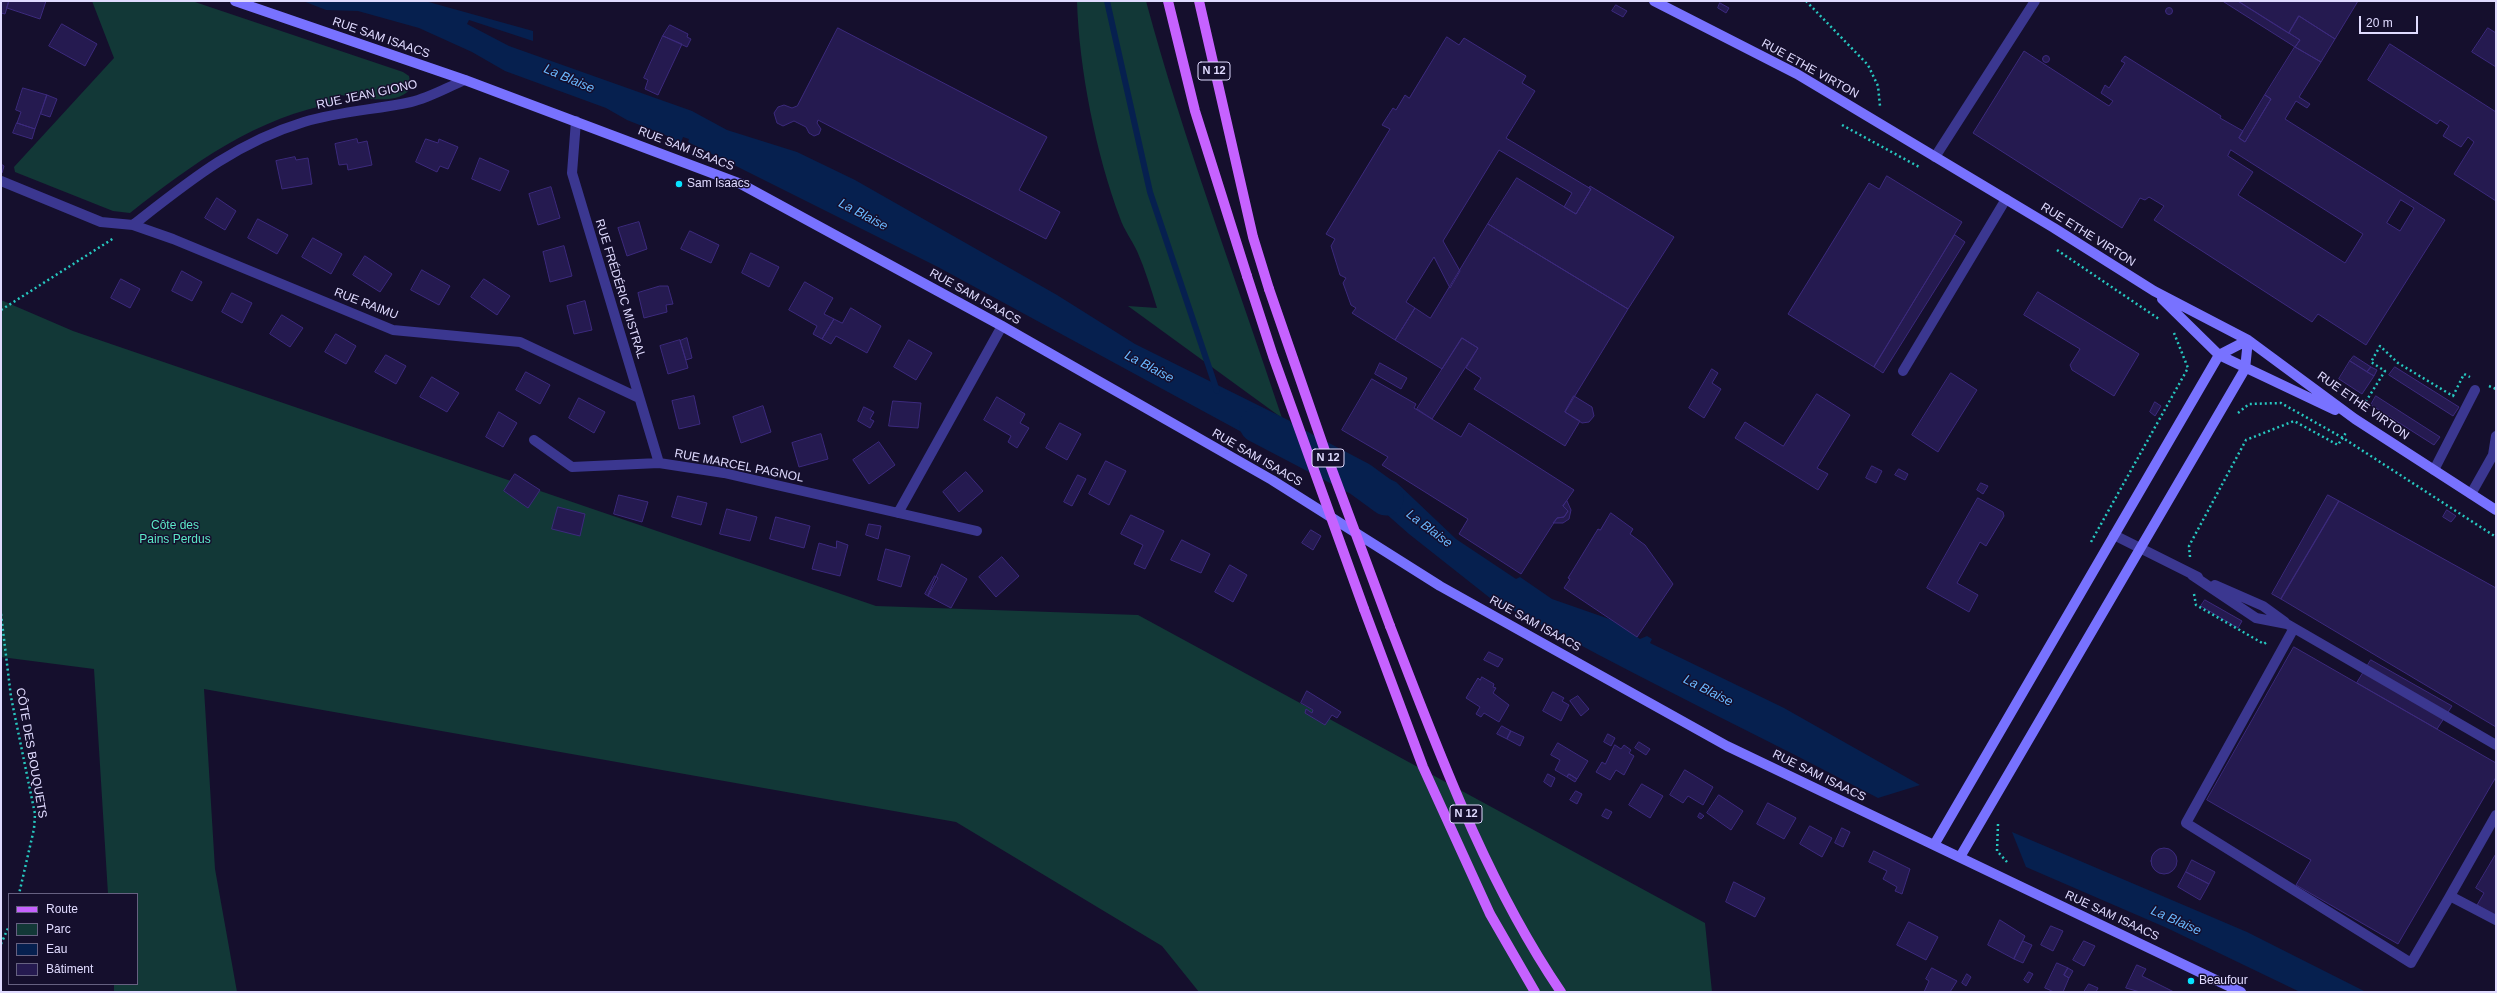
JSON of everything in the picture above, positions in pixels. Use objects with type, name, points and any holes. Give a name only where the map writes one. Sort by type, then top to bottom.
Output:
[{"type":"main road","name":"RUE SAM ISAACS","points":[[235,1],[465,80],[741,184],[1002,326],[1272,480],[1440,586],[1706,735],[1934,846],[2242,992]]},
{"type":"main road","name":"N 12","points":[[1168,1],[1195,111],[1247,276],[1273,356],[1364,610],[1423,767],[1490,914],[1535,992]]},
{"type":"main road","name":"N 12","points":[[1199,1],[1248,215],[1269,289],[1322,443],[1390,626],[1452,784],[1498,885],[1561,992]]},
{"type":"main road","name":"RUE ETHE VIRTON","points":[[1654,1],[1797,74],[2006,199],[2154,291],[2248,340],[2355,419],[2496,510]]},
{"type":"main road","points":[[2154,291],[2219,355],[2244,369],[2355,419]]},
{"type":"main road","points":[[1934,846],[2219,355],[2248,340]]},
{"type":"main road","points":[[1960,857],[2244,369],[2248,340]]},
{"type":"street","points":[[1935,157],[2035,1]]},
{"type":"street","name":"RUE JEAN GIONO","points":[[133,226],[198,173],[226,155],[273,134],[302,122],[343,111],[413,102],[465,80]]},
{"type":"street","name":"RUE FRÉDÉRIC MISTRAL","points":[[576,121],[572,173],[659,463]]},
{"type":"street","name":"RUE RAIMU","points":[[1,181],[101,222],[133,226],[174,239],[393,330],[520,342],[639,398]]},
{"type":"street","points":[[1903,371],[2006,199]]},
{"type":"street","points":[[898,513],[1002,326]]},
{"type":"street","points":[[2434,470],[2475,390]]},
{"type":"street","points":[[2471,494],[2495,456],[2496,436]]},
{"type":"street","name":"RUE MARCEL PAGNOL","points":[[534,440],[572,467],[659,463],[724,473],[977,531]]},
{"type":"street","points":[[2114,535],[2192,574],[2263,606],[2290,626],[2496,745]]},
{"type":"street","points":[[2192,574],[2256,618],[2290,626]]},
{"type":"street","points":[[2290,626],[2287,639],[2186,823],[2411,963],[2496,815]]},
{"type":"street","points":[[2450,896],[2496,920]]},
{"type":"path","points":[[1806,1],[1868,65],[1878,86],[1882,125]]},
{"type":"path","points":[[1842,125],[1924,170]]},
{"type":"path","points":[[1,310],[35,290],[133,226]]},
{"type":"path","points":[[2051,245],[2166,323]]},
{"type":"path","points":[[2172,328],[2188,368]]},
{"type":"path","points":[[2287,639],[2278,634],[2264,644],[2196,605],[2189,546],[2246,440],[2294,421],[2338,445],[2385,371],[2371,362],[2380,346],[2398,362],[2453,396],[2464,374],[2477,380]]},
{"type":"path","points":[[2483,383],[2496,389]]},
{"type":"path","points":[[2249,404],[2281,403],[2343,438],[2496,537]]},
{"type":"path","name":"CÔTE DES BOUQUETS","points":[[1,614],[11,697],[35,814],[27,870],[19,893]]},
{"type":"path","points":[[1997,824],[1997,851],[2012,868]]},
{"type":"path","points":[[1,944],[8,928]]},
{"type":"green space","points":[[92,1],[192,1],[403,72],[409,76],[411,87],[406,93],[398,97],[388,99],[338,95],[337,103],[308,109],[280,119],[227,144],[177,177],[130,213],[113,211],[15,172],[14,167],[114,58]]},
{"type":"green space","points":[[1077,1],[1146,1],[1177,106],[1282,418],[1128,306],[1157,308],[1140,258],[1120,218],[1103,167],[1085,83],[1078,27]]},
{"type":"green space","name":"Côte des Pains Perdus","points":[[1,300],[73,331],[876,606],[1138,615],[1705,923],[1712,992],[1199,992],[1162,946],[956,822],[204,689],[215,869],[237,992],[114,992],[114,985],[138,985],[138,893],[108,893],[94,669],[1,657]]},
{"type":"water","points":[[303,1],[425,1],[533,31],[533,41],[469,20],[467,24],[509,46],[692,111],[727,130],[797,152],[855,180],[1057,295],[1135,344],[1290,421],[1306,467],[938,267],[688,142],[689,139],[683,137],[680,145],[669,140],[670,137],[627,120],[606,108],[505,71],[472,52],[419,28],[358,11],[326,10]]},
{"type":"water","points":[[1340,456],[1396,482],[1456,539],[1516,579],[1520,577],[1552,599],[1615,621],[1640,639],[1647,636],[1652,639],[1650,643],[1784,708],[1920,785],[1878,798],[1558,633],[1544,629],[1537,619],[1533,621],[1490,598],[1409,534],[1358,489],[1351,487]]},
{"type":"water","points":[[2012,832],[2247,932],[2366,992],[2300,992],[2167,928],[2026,867]]},
{"type":"building","points":[[1,1],[9,1],[5,14],[1,13]]},
{"type":"building","points":[[9,1],[46,1],[40,19],[7,8]]},
{"type":"building","points":[[2238,1],[2358,1],[2335,39],[2299,16],[2289,33]]},
{"type":"building","points":[[2238,1],[2300,40],[2295,47],[2224,2]]},
{"type":"building","points":[[1720,3],[1729,8],[1726,13],[1718,8]]},
{"type":"building","points":[[1616,5],[1627,11],[1623,17],[1612,11]]},
{"type":"building","points":[[2169,8],[2172,11],[2169,14],[2166,11]]},
{"type":"building","points":[[2299,16],[2335,39],[2321,62],[2295,47],[2300,40],[2289,33]]},
{"type":"building","points":[[62,24],[97,44],[85,66],[49,46]]},
{"type":"building","points":[[670,25],[688,34],[687,37],[691,39],[687,47],[663,36]]},
{"type":"building","points":[[838,28],[1047,137],[1019,190],[1060,212],[1046,239],[818,120],[817,123],[821,129],[819,134],[814,136],[809,133],[806,127],[794,121],[783,126],[777,123],[774,113],[778,107],[784,105],[792,108],[797,106]]},
{"type":"building","points":[[2488,28],[2496,33],[2496,67],[2472,52]]},
{"type":"building","points":[[663,36],[682,44],[658,95],[645,89],[648,80],[644,78]]},
{"type":"building","points":[[1447,37],[1459,45],[1464,38],[1526,76],[1522,83],[1535,91],[1506,138],[1591,189],[1576,214],[1564,207],[1572,193],[1499,150],[1443,241],[1460,271],[1450,288],[1434,257],[1406,302],[1415,308],[1395,340],[1352,313],[1356,308],[1351,305],[1343,283],[1346,278],[1340,275],[1331,246],[1335,239],[1326,234],[1390,129],[1382,125],[1393,108],[1396,110],[1405,95],[1409,98]]},
{"type":"building","points":[[2390,44],[2496,112],[2496,201],[2454,174],[2474,142],[2468,137],[2461,147],[2443,136],[2449,126],[2440,120],[2437,124],[2368,80]]},
{"type":"building","points":[[2295,47],[2321,62],[2299,97],[2310,104],[2307,108],[2296,101],[2285,119],[2445,220],[2366,345],[2318,314],[2312,322],[2154,220],[2164,206],[2149,197],[2145,200],[2140,198],[2122,228],[1973,133],[2024,51],[2109,106],[2113,101],[2101,93],[2105,85],[2109,88],[2125,63],[2121,61],[2125,56],[2221,116],[2220,118],[2243,131],[2239,138],[2245,142],[2271,99],[2265,95]],"holes":[[[2231,150],[2363,234],[2345,263],[2238,195],[2253,172],[2228,156]],[[2401,200],[2414,208],[2400,231],[2387,223]]]},
{"type":"building","points":[[2046,56],[2049,59],[2046,62],[2043,59]]},
{"type":"building","points":[[23,88],[47,95],[35,129],[17,123],[21,112],[16,110]]},
{"type":"building","points":[[47,95],[57,99],[50,117],[41,114]]},
{"type":"building","points":[[2265,95],[2271,99],[2245,142],[2239,138]]},
{"type":"building","points":[[17,123],[35,129],[32,139],[13,133]]},
{"type":"building","points":[[357,139],[358,143],[367,141],[372,165],[348,170],[347,164],[339,165],[335,144]]},
{"type":"building","points":[[426,139],[438,143],[439,139],[458,147],[448,169],[440,166],[437,172],[416,162]]},
{"type":"building","points":[[295,157],[296,160],[308,158],[312,184],[282,189],[276,161]]},
{"type":"building","points":[[480,158],[509,171],[500,191],[472,179]]},
{"type":"building","points":[[1,164],[4,166],[2,173],[1,172]]},
{"type":"building","points":[[1887,176],[1962,222],[1874,367],[1788,314],[1869,183],[1879,189]]},
{"type":"building","points":[[1517,178],[1576,214],[1591,189],[1589,188],[1590,186],[1674,237],[1628,309],[1488,224]]},
{"type":"building","points":[[551,187],[560,218],[538,225],[529,194]]},
{"type":"building","points":[[217,198],[236,211],[225,230],[205,218]]},
{"type":"building","points":[[258,219],[288,235],[277,254],[248,238]]},
{"type":"building","points":[[639,222],[647,249],[627,256],[618,228]]},
{"type":"building","points":[[1488,224],[1628,309],[1565,412],[1580,421],[1565,446],[1474,389],[1481,378],[1466,368],[1478,348],[1462,338],[1442,369],[1395,340],[1415,308],[1430,318]]},
{"type":"building","points":[[690,231],[719,245],[711,263],[681,249]]},
{"type":"building","points":[[1955,235],[1965,242],[1883,373],[1874,367]]},
{"type":"building","points":[[313,238],[342,254],[331,274],[302,257]]},
{"type":"building","points":[[564,246],[572,276],[550,282],[543,252]]},
{"type":"building","points":[[751,253],[779,267],[769,287],[742,273]]},
{"type":"building","points":[[365,256],[392,274],[380,292],[353,275]]},
{"type":"building","points":[[422,270],[450,286],[439,305],[411,290]]},
{"type":"building","points":[[182,271],[202,282],[192,301],[172,291]]},
{"type":"building","points":[[121,279],[140,289],[130,308],[111,298]]},
{"type":"building","points":[[484,279],[510,296],[497,315],[471,297]]},
{"type":"building","points":[[805,282],[833,298],[824,314],[834,319],[822,339],[813,334],[817,326],[789,310]]},
{"type":"building","points":[[660,286],[668,286],[673,304],[666,305],[667,312],[644,318],[638,293]]},
{"type":"building","points":[[2038,292],[2139,354],[2114,396],[2072,370],[2070,365],[2080,349],[2024,315]]},
{"type":"building","points":[[232,293],[252,303],[242,323],[222,312]]},
{"type":"building","points":[[585,301],[592,330],[574,334],[567,306]]},
{"type":"building","points":[[851,308],[881,326],[867,353],[836,336],[831,344],[822,339],[834,319],[842,323]]},
{"type":"building","points":[[282,315],[303,328],[290,347],[270,334]]},
{"type":"building","points":[[336,334],[356,346],[346,364],[325,352]]},
{"type":"building","points":[[687,338],[692,358],[686,360],[680,341]]},
{"type":"building","points":[[1462,338],[1478,348],[1432,419],[1417,409]]},
{"type":"building","points":[[680,340],[688,368],[668,374],[660,346]]},
{"type":"building","points":[[909,340],[932,353],[916,380],[894,367]]},
{"type":"building","points":[[386,355],[406,366],[396,384],[375,372]]},
{"type":"building","points":[[2354,356],[2371,367],[2367,372],[2350,361]]},
{"type":"building","points":[[2350,361],[2374,376],[2362,394],[2339,379]]},
{"type":"building","points":[[1380,363],[1407,378],[1401,389],[1375,374]]},
{"type":"building","points":[[2371,367],[2377,370],[2374,376],[2367,372]]},
{"type":"building","points":[[2395,367],[2459,407],[2453,416],[2389,375]]},
{"type":"building","points":[[1712,369],[1718,373],[1712,383],[1721,389],[1704,418],[1689,408]]},
{"type":"building","points":[[526,372],[550,385],[540,404],[516,390]]},
{"type":"building","points":[[1951,373],[1977,390],[1938,452],[1912,435]]},
{"type":"building","points":[[432,377],[459,393],[447,412],[420,397]]},
{"type":"building","points":[[1372,379],[1416,404],[1414,408],[1461,437],[1469,423],[1574,490],[1563,506],[1568,511],[1564,517],[1557,518],[1521,574],[1459,534],[1468,519],[1382,465],[1388,457],[1342,430]]},
{"type":"building","points":[[1817,394],[1850,415],[1817,468],[1828,474],[1818,490],[1735,438],[1745,422],[1783,446]]},
{"type":"building","points":[[694,396],[700,424],[679,429],[672,401]]},
{"type":"building","points":[[1574,396],[1592,407],[1594,416],[1589,422],[1582,423],[1565,412]]},
{"type":"building","points":[[2376,396],[2440,437],[2434,445],[2371,405]]},
{"type":"building","points":[[997,397],[1025,414],[1020,423],[1029,428],[1017,448],[1008,442],[1011,436],[984,420]]},
{"type":"building","points":[[579,398],[605,412],[594,433],[569,418]]},
{"type":"building","points":[[893,401],[921,403],[918,428],[889,426]]},
{"type":"building","points":[[2155,402],[2161,406],[2155,416],[2150,412]]},
{"type":"building","points":[[763,406],[771,432],[741,443],[733,417]]},
{"type":"building","points":[[864,407],[874,412],[870,419],[874,421],[870,428],[858,421]]},
{"type":"building","points":[[499,412],[517,423],[503,447],[486,437]]},
{"type":"building","points":[[1060,423],[1081,434],[1067,460],[1046,448]]},
{"type":"building","points":[[821,434],[828,459],[799,467],[792,443]]},
{"type":"building","points":[[879,442],[895,465],[869,484],[853,460]]},
{"type":"building","points":[[1106,461],[1126,471],[1109,505],[1089,494]]},
{"type":"building","points":[[1872,466],[1882,471],[1876,483],[1866,478]]},
{"type":"building","points":[[1899,469],[1908,474],[1905,480],[1895,475]]},
{"type":"building","points":[[966,472],[983,491],[959,512],[943,492]]},
{"type":"building","points":[[515,474],[540,490],[528,508],[504,491]]},
{"type":"building","points":[[1078,475],[1086,479],[1072,506],[1064,502]]},
{"type":"building","points":[[1981,483],[1988,486],[1983,494],[1977,490]]},
{"type":"building","points":[[619,495],[648,502],[642,522],[614,514]]},
{"type":"building","points":[[2328,495],[2339,501],[2281,599],[2272,594]]},
{"type":"building","points":[[678,496],[707,503],[701,525],[672,517]]},
{"type":"building","points":[[1978,498],[2003,512],[2004,516],[1986,546],[1980,542],[1957,583],[1978,595],[1969,612],[1927,588]]},
{"type":"building","points":[[1567,501],[1571,510],[1569,519],[1563,523],[1553,523],[1557,518],[1564,517],[1568,511],[1563,506]]},
{"type":"building","points":[[2339,501],[2496,588],[2496,727],[2281,599]]},
{"type":"building","points":[[558,507],[585,514],[580,536],[552,529]]},
{"type":"building","points":[[727,509],[757,517],[750,541],[720,534]]},
{"type":"building","points":[[2447,510],[2456,516],[2451,522],[2443,517]]},
{"type":"building","points":[[1611,513],[1633,529],[1630,534],[1645,545],[1673,584],[1637,637],[1564,588],[1570,579],[1568,578],[1598,529],[1600,530]]},
{"type":"building","points":[[1131,515],[1164,531],[1145,569],[1134,564],[1143,545],[1121,534]]},
{"type":"building","points":[[776,517],[810,526],[804,548],[770,539]]},
{"type":"building","points":[[869,524],[881,526],[878,539],[866,535]]},
{"type":"building","points":[[1311,530],[1321,536],[1313,550],[1302,543]]},
{"type":"building","points":[[1182,540],[1210,554],[1201,573],[1171,560]]},
{"type":"building","points":[[837,541],[848,545],[840,576],[812,569],[819,543],[836,548]]},
{"type":"building","points":[[886,549],[910,556],[901,587],[878,580]]},
{"type":"building","points":[[1002,557],[1019,576],[996,597],[979,577]]},
{"type":"building","points":[[942,564],[967,579],[951,608],[928,596]]},
{"type":"building","points":[[1230,565],[1247,575],[1233,602],[1215,592]]},
{"type":"building","points":[[935,576],[938,578],[928,596],[925,594]]},
{"type":"building","points":[[2205,600],[2242,621],[2238,628],[2201,606]]},
{"type":"building","points":[[2294,647],[2496,763],[2496,777],[2398,944],[2296,885],[2311,860],[2207,800]]},
{"type":"building","points":[[1489,652],[1503,659],[1498,667],[1484,660]]},
{"type":"building","points":[[2371,660],[2452,706],[2437,729],[2357,683]]},
{"type":"building","points":[[1482,677],[1494,684],[1493,687],[1496,688],[1493,693],[1509,705],[1499,722],[1484,713],[1481,717],[1476,714],[1480,707],[1466,698],[1478,678],[1480,680]]},
{"type":"building","points":[[1307,691],[1341,712],[1337,718],[1332,715],[1325,725],[1305,713],[1306,709],[1312,713],[1313,710],[1301,703]]},
{"type":"building","points":[[1553,692],[1564,698],[1562,701],[1569,705],[1561,721],[1543,711]]},
{"type":"building","points":[[1578,696],[1589,709],[1581,716],[1570,701]]},
{"type":"building","points":[[1502,726],[1511,731],[1507,739],[1497,734]]},
{"type":"building","points":[[1511,731],[1524,737],[1520,746],[1507,739]]},
{"type":"building","points":[[1608,734],[1615,738],[1611,746],[1604,742]]},
{"type":"building","points":[[1639,742],[1650,749],[1646,755],[1635,748]]},
{"type":"building","points":[[1558,743],[1588,761],[1577,779],[1569,774],[1567,777],[1555,770],[1560,760],[1551,755]]},
{"type":"building","points":[[1615,745],[1621,749],[1624,745],[1631,750],[1629,753],[1634,756],[1624,775],[1616,770],[1610,780],[1596,772],[1602,762],[1605,764]]},
{"type":"building","points":[[1685,770],[1713,787],[1703,805],[1688,796],[1683,803],[1670,795]]},
{"type":"building","points":[[1548,774],[1555,778],[1551,787],[1544,782]]},
{"type":"building","points":[[1569,774],[1577,779],[1575,782],[1567,777]]},
{"type":"building","points":[[1642,784],[1663,796],[1650,818],[1629,805]]},
{"type":"building","points":[[1576,791],[1582,794],[1577,804],[1570,800]]},
{"type":"building","points":[[1719,795],[1743,811],[1731,830],[1707,813]]},
{"type":"building","points":[[1768,803],[1796,818],[1784,839],[1757,824]]},
{"type":"building","points":[[1606,809],[1612,812],[1608,819],[1602,816]]},
{"type":"building","points":[[1700,813],[1704,816],[1701,819],[1698,817]]},
{"type":"building","points":[[1810,826],[1832,838],[1822,857],[1800,844]]},
{"type":"building","points":[[1842,828],[1850,832],[1843,847],[1835,843]]},
{"type":"building","points":[[2164,848],[2173,852],[2177,861],[2173,870],[2164,874],[2155,870],[2151,861],[2155,852]]},
{"type":"building","points":[[1874,851],[1910,869],[1902,894],[1895,891],[1897,887],[1883,879],[1887,871],[1869,862]]},
{"type":"building","points":[[2496,854],[2496,916],[2477,905],[2484,893],[2476,888]]},
{"type":"building","points":[[2192,860],[2215,872],[2209,884],[2186,872]]},
{"type":"building","points":[[2186,872],[2209,884],[2200,900],[2178,887]]},
{"type":"building","points":[[1734,882],[1765,898],[1755,917],[1726,902]]},
{"type":"building","points":[[2000,920],[2025,936],[2014,959],[1988,945]]},
{"type":"building","points":[[1909,922],[1938,937],[1926,960],[1897,945]]},
{"type":"building","points":[[2051,926],[2063,931],[2053,951],[2041,945]]},
{"type":"building","points":[[2023,941],[2032,945],[2023,963],[2014,959]]},
{"type":"building","points":[[2084,941],[2095,946],[2084,966],[2073,960]]},
{"type":"building","points":[[2057,963],[2068,968],[2064,975],[2069,978],[2063,992],[2054,992],[2045,988]]},
{"type":"building","points":[[2137,965],[2146,969],[2142,976],[2174,992],[2140,992],[2126,988]]},
{"type":"building","points":[[1932,968],[1957,981],[1950,992],[1924,992],[1929,981],[1926,979]]},
{"type":"building","points":[[2068,968],[2073,971],[2069,978],[2064,975]]},
{"type":"building","points":[[2029,972],[2033,974],[2028,983],[2024,980]]},
{"type":"building","points":[[1967,974],[1971,977],[1966,986],[1962,983]]},
{"type":"building","points":[[2089,984],[2098,988],[2096,992],[2084,992]]},
{"type":"waterway","points":[[1107,1],[1150,192],[1217,391]]},
{"type":"waterway","name":"La Blaise","points":[[1257,425],[1360,479],[1386,498]]},
{"type":"place","name":"Sam Isaacs","points":[[679,184]]},
{"type":"place","name":"Beaufour","points":[[2191,981]]}]
